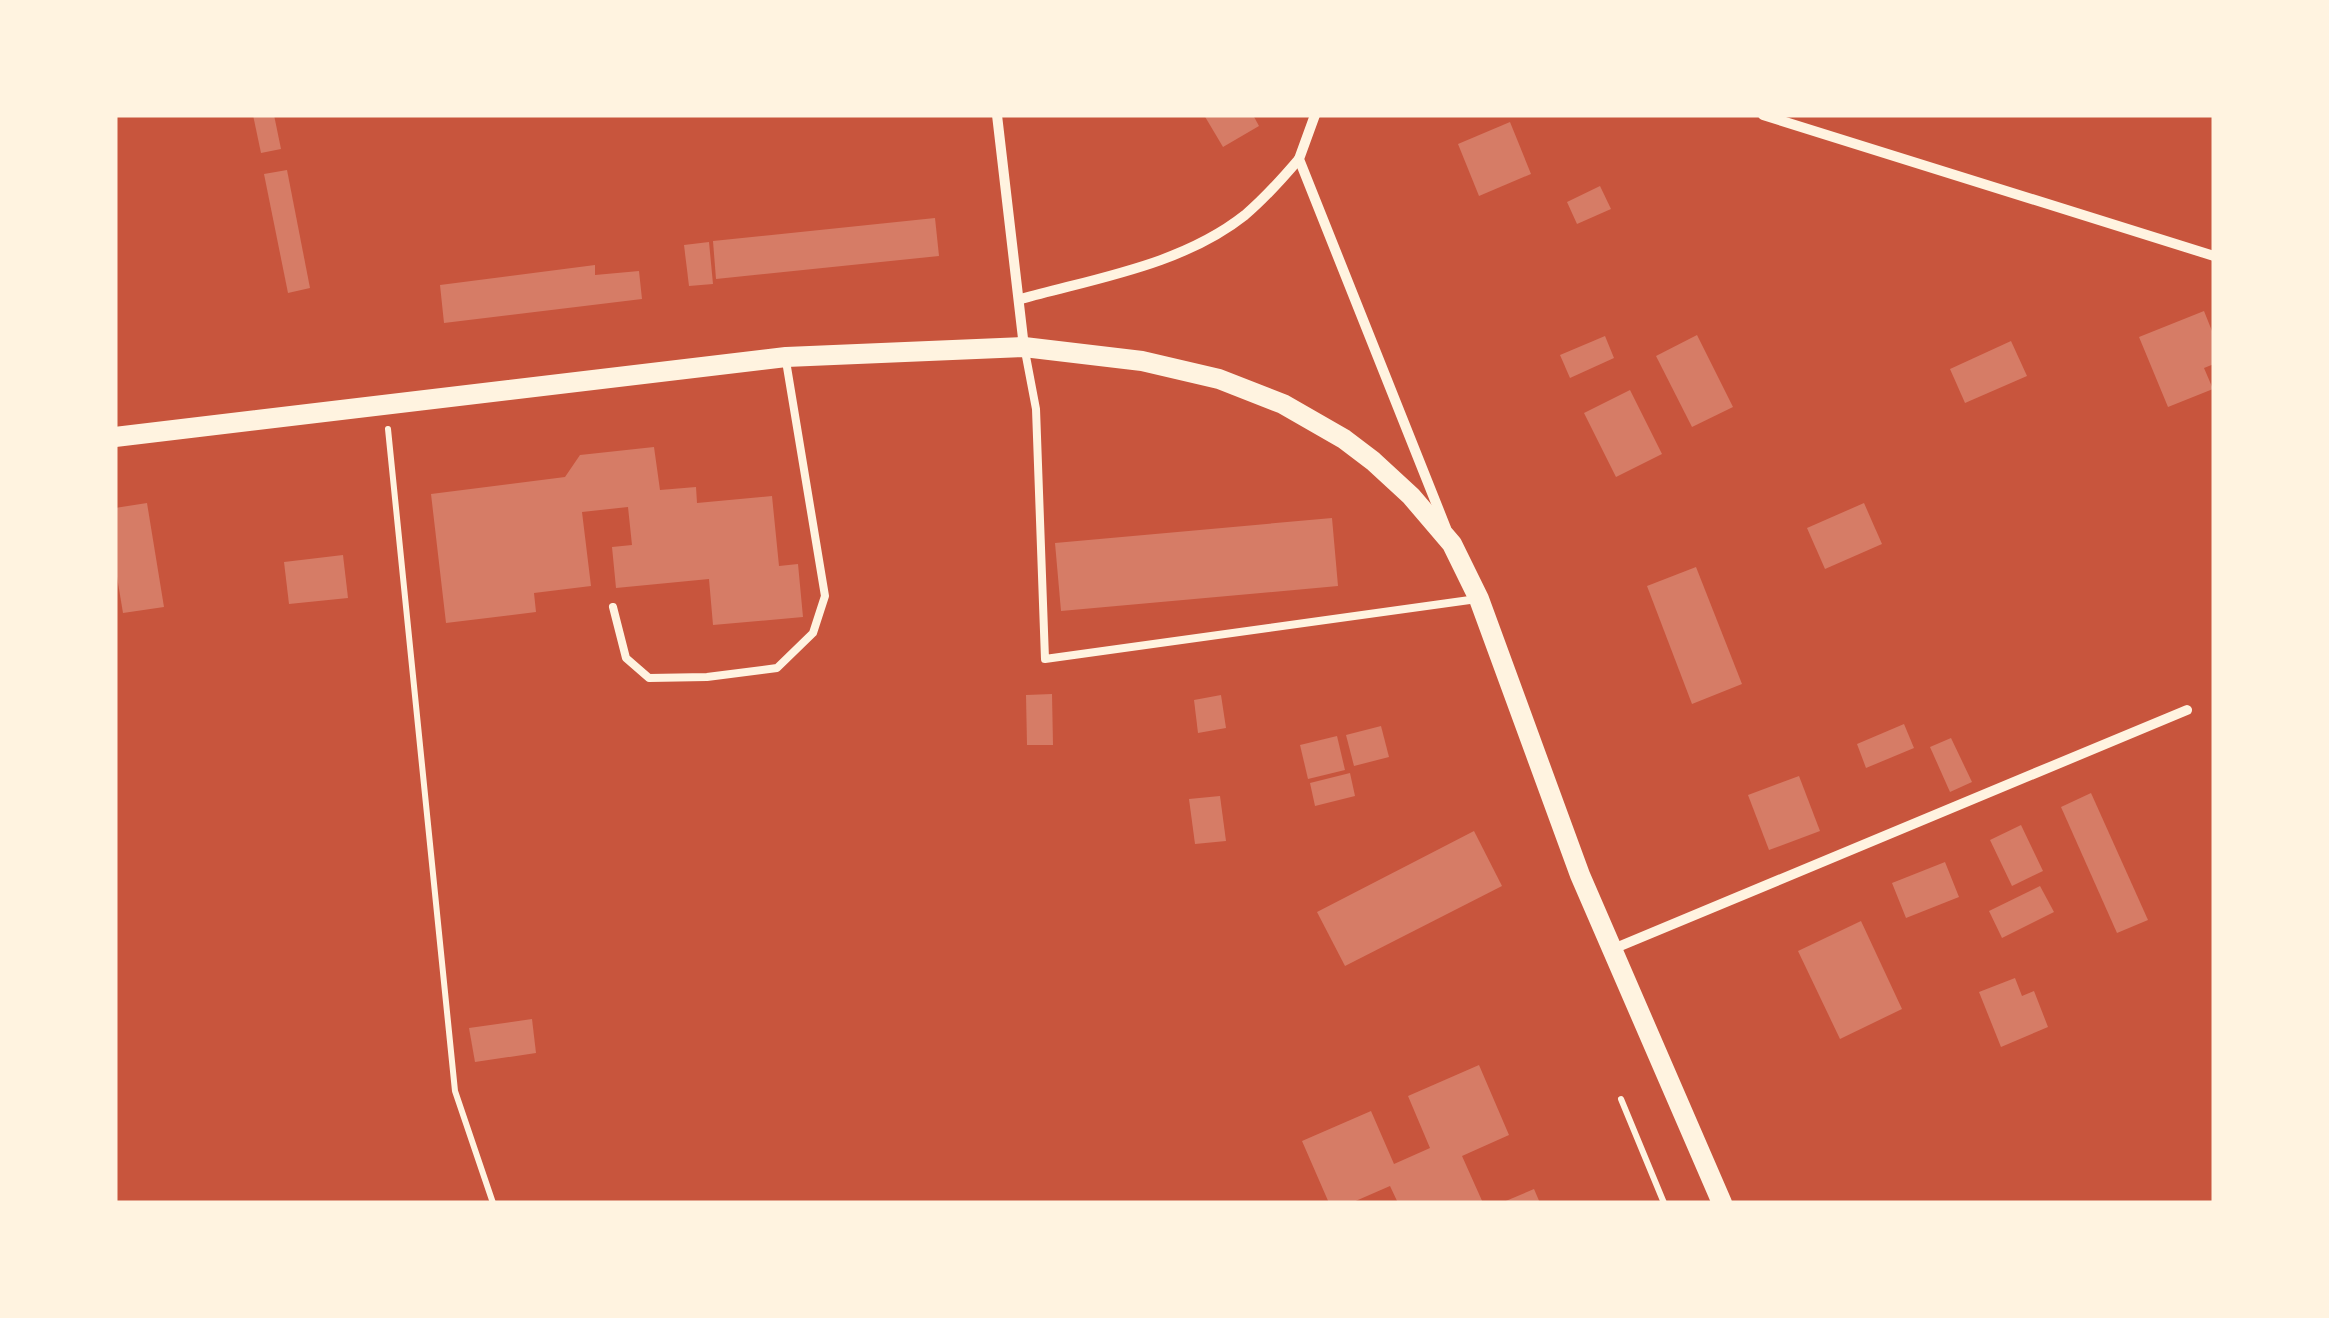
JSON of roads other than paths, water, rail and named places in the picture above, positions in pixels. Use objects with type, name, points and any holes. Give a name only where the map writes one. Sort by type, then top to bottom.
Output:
[{"type":"main road","points":[[115,436],[786,356],[1024,346],[1142,360],[1219,379],[1283,404],[1344,439],[1374,462],[1452,544],[1479,598],[1580,875],[1722,1203]]},
{"type":"street","points":[[998,115],[1024,346]]},
{"type":"street","points":[[1020,299],[1163,260],[1202,243],[1270,192],[1298,159],[1315,115]]},
{"type":"street","points":[[1763,115],[2214,256]]},
{"type":"street","points":[[1298,159],[1452,544]]},
{"type":"street","points":[[1614,949],[2187,710]]},
{"type":"lane","points":[[1024,346],[1036,410],[1045,659],[1479,598]]},
{"type":"lane","points":[[613,606],[626,658],[649,678],[707,677],[776,668],[813,632],[825,596],[786,356]]}]
